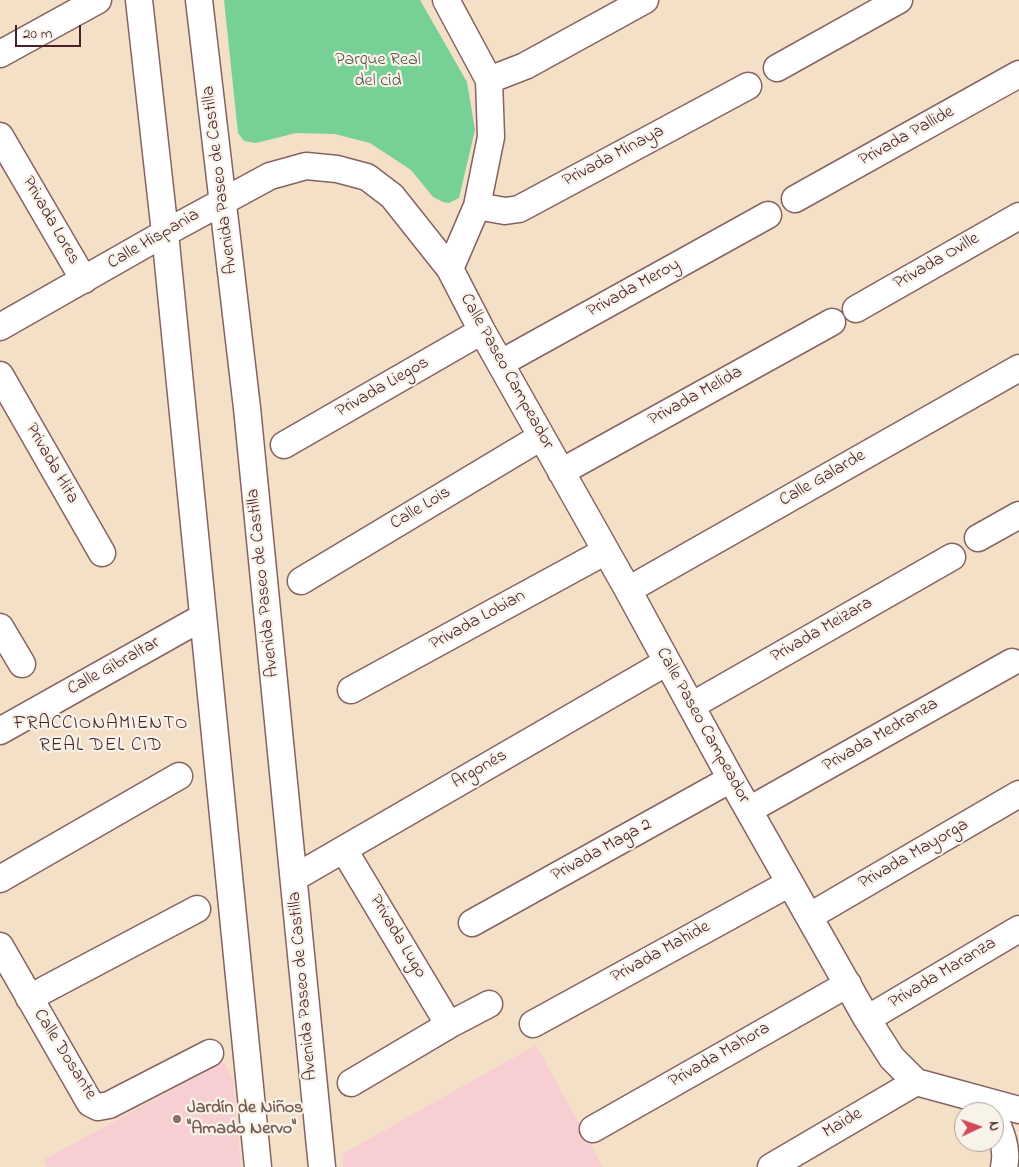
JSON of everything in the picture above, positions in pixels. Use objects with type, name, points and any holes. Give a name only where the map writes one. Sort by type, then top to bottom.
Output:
[{"type":"street","points":[[0,54],[98,0]]},
{"type":"street","points":[[139,0],[165,233],[258,1167]]},
{"type":"street","name":"Avenida Paseo de Castilla","points":[[200,0],[247,408],[322,1167]]},
{"type":"street","points":[[446,0],[489,80],[490,137],[477,206],[450,269]]},
{"type":"street","points":[[489,80],[525,66],[645,0]]},
{"type":"street","points":[[777,68],[899,0]]},
{"type":"street","name":"Privada Pallide","points":[[795,200],[1019,74]]},
{"type":"street","name":"Privada Minaya","points":[[477,206],[505,211],[519,209],[748,86]]},
{"type":"street","name":"Privada Lores","points":[[0,136],[84,280]]},
{"type":"street","name":"Calle Hispania","points":[[0,326],[270,176],[306,166],[337,169],[367,177],[392,196],[450,269]]},
{"type":"street","name":"Privada Meroy","points":[[501,363],[768,215]]},
{"type":"street","name":"Privada Oville","points":[[856,309],[1019,216]]},
{"type":"street","name":"Calle Paseo Campeador","points":[[450,269],[482,331],[628,590],[731,779],[867,1019],[892,1058],[916,1082]]},
{"type":"street","name":"Privada Melida","points":[[561,472],[832,322]]},
{"type":"street","name":"Privada Liegos","points":[[284,445],[482,331]]},
{"type":"street","name":"Calle Galarde","points":[[628,590],[1019,368]]},
{"type":"street","name":"Privada Hita","points":[[0,375],[102,553]]},
{"type":"street","name":"Calle Lois","points":[[301,580],[542,437]]},
{"type":"street","points":[[978,538],[1019,515]]},
{"type":"street","name":"Privada Lobian","points":[[351,690],[606,551]]},
{"type":"street","name":"Privada Meizara","points":[[692,706],[952,556]]},
{"type":"street","name":"Calle Gibraltar","points":[[0,731],[203,617]]},
{"type":"street","points":[[0,626],[22,664]]},
{"type":"street","name":"Argonés","points":[[294,878],[667,662]]},
{"type":"street","name":"Privada Medranza","points":[[749,810],[1012,662]]},
{"type":"street","points":[[0,879],[179,776]]},
{"type":"street","name":"Privada Maga 2","points":[[472,922],[731,779]]},
{"type":"street","name":"Privada Mayorga","points":[[810,916],[1019,794]]},
{"type":"street","name":"Privada Lugo","points":[[344,850],[449,1025]]},
{"type":"street","name":"Privada Mahide","points":[[533,1024],[790,883]]},
{"type":"street","points":[[29,998],[197,909]]},
{"type":"street","name":"Privada Maranza","points":[[867,1019],[1019,929]]},
{"type":"street","name":"Calle Dosante","points":[[0,946],[90,1103],[98,1107],[109,1106],[210,1054]]},
{"type":"street","name":"Privada Mahora","points":[[592,1128],[848,984]]},
{"type":"street","points":[[351,1083],[449,1025],[489,1004]]},
{"type":"street","points":[[916,1082],[968,1102]]},
{"type":"street","name":"Maide","points":[[771,1167],[916,1082]]},
{"type":"street","points":[[1004,1110],[1019,1110]]},
{"type":"street","points":[[1004,1144],[1007,1157],[1004,1167]]},
{"type":"shaded area","points":[[536,1045],[603,1167],[343,1167],[342,1154]]},
{"type":"shaded area","name":"Jardín de Niños \"Amado Nervo\"","points":[[224,1062],[233,1079],[241,1167],[47,1167],[43,1160]]},
{"type":"green space","name":"Parque Real del cid","points":[[224,0],[420,0],[467,82],[475,130],[459,198],[449,203],[433,197],[411,170],[370,143],[335,134],[296,133],[256,143],[244,141],[238,133]]},
{"type":"place","name":"Jardín de Niños \"Amado Nervo\"","points":[[177,1119]]},
{"type":"district","name":"FRACCIONAMIENTO REAL DEL CID","points":[[101,736]]}]
